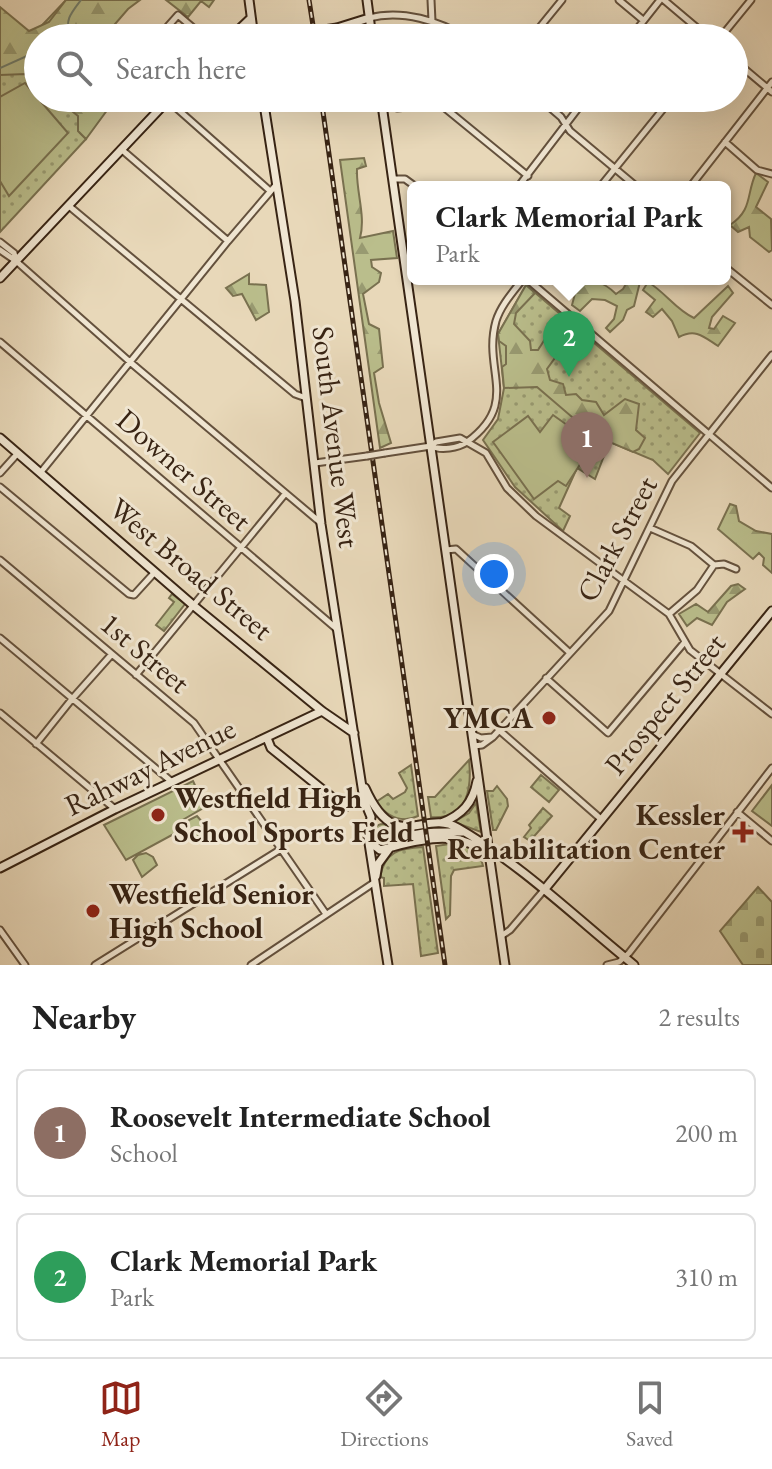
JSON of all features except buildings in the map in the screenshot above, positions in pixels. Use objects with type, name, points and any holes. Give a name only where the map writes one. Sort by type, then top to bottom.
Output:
[{"type":"main road","points":[[367,0],[370,24]]},
{"type":"main road","points":[[248,1],[252,24]]},
{"type":"main road","points":[[245,24],[251,18]]},
{"type":"main road","points":[[350,24],[369,18]]},
{"type":"main road","points":[[0,278],[156,112]]},
{"type":"main road","name":"South Avenue West","points":[[265,112],[273,188],[295,301],[321,524],[366,804],[371,817],[370,826]]},
{"type":"main road","points":[[383,112],[407,277]]},
{"type":"main road","points":[[408,285],[505,965]]},
{"type":"main road","name":"West Broad Street","points":[[0,438],[194,606],[322,711],[354,733]]},
{"type":"main road","name":"Prospect Street","points":[[544,890],[772,611]]},
{"type":"main road","name":"Rahway Avenue","points":[[0,868],[115,809],[322,711]]},
{"type":"main road","points":[[267,738],[271,748],[344,807],[357,802],[366,804]]},
{"type":"main road","points":[[438,824],[455,817],[469,804],[478,775]]},
{"type":"main road","name":"South Avenue West","points":[[363,783],[372,803],[389,821]]},
{"type":"main road","points":[[388,965],[369,840],[370,826],[377,821],[389,821],[406,827],[451,826],[488,845],[634,965]]},
{"type":"main road","points":[[376,882],[378,864],[398,832],[389,821]]},
{"type":"main road","points":[[392,846],[415,835],[462,832]]},
{"type":"main road","points":[[369,840],[376,848],[454,837],[474,844],[489,856]]},
{"type":"street","points":[[431,0],[432,21]]},
{"type":"street","points":[[542,24],[562,0]]},
{"type":"street","points":[[619,0],[643,20]]},
{"type":"street","points":[[640,24],[662,0],[692,24]]},
{"type":"street","points":[[731,24],[751,0]]},
{"type":"street","points":[[170,24],[178,15],[189,24]]},
{"type":"street","points":[[369,18],[396,16],[438,24]]},
{"type":"street","points":[[748,72],[770,90]]},
{"type":"street","points":[[695,181],[770,90],[772,82]]},
{"type":"street","points":[[41,472],[273,188],[183,112]]},
{"type":"street","points":[[450,112],[528,176]]},
{"type":"street","points":[[555,112],[630,181]]},
{"type":"street","points":[[523,181],[576,112]]},
{"type":"street","points":[[605,181],[661,112]]},
{"type":"street","points":[[725,142],[757,170],[772,174]]},
{"type":"street","points":[[121,149],[228,241]]},
{"type":"street","points":[[393,179],[408,181]]},
{"type":"street","points":[[68,205],[179,300],[295,394],[306,398]]},
{"type":"street","points":[[0,242],[14,253],[16,261]]},
{"type":"street","points":[[0,250],[321,524]]},
{"type":"street","points":[[731,272],[772,305]]},
{"type":"street","points":[[315,463],[431,446],[437,449],[462,446],[485,427],[495,409],[498,394],[494,336],[497,320],[503,306],[520,285]]},
{"type":"street","points":[[532,285],[772,488]]},
{"type":"street","name":"Downer Street","points":[[0,342],[339,630]]},
{"type":"street","name":"Clark Street","points":[[474,746],[482,745],[493,737],[609,611],[672,481],[772,355]]},
{"type":"street","points":[[468,441],[486,453],[507,488],[536,516],[669,614],[684,643],[772,714]]},
{"type":"street","points":[[0,473],[18,453]]},
{"type":"street","points":[[0,487],[129,594],[134,595],[155,572]]},
{"type":"street","points":[[136,675],[285,494]]},
{"type":"street","points":[[650,528],[691,546],[714,565],[724,564],[736,569]]},
{"type":"street","points":[[446,550],[456,549],[570,653]]},
{"type":"street","name":"1st Street","points":[[0,560],[194,723],[326,914]]},
{"type":"street","points":[[669,614],[697,590],[714,565]]},
{"type":"street","points":[[0,638],[173,783]]},
{"type":"street","points":[[546,678],[607,732],[684,643]]},
{"type":"street","points":[[36,744],[112,654]]},
{"type":"street","points":[[0,713],[115,809]]},
{"type":"street","points":[[499,730],[602,820]]},
{"type":"street","points":[[472,734],[481,738],[493,737]]},
{"type":"street","points":[[607,965],[625,957],[772,768]]},
{"type":"street","points":[[737,812],[772,841]]},
{"type":"street","points":[[95,965],[281,849]]},
{"type":"street","points":[[251,965],[376,882]]},
{"type":"street","name":"Prospect Street","points":[[501,936],[510,930],[544,890]]},
{"type":"street","points":[[0,930],[25,965]]},
{"type":"green space","points":[[66,0],[48,24],[43,24]]},
{"type":"green space","points":[[66,0],[140,0],[115,24],[45,24]]},
{"type":"green space","points":[[166,0],[214,0],[209,7],[201,1],[188,17]]},
{"type":"green space","points":[[0,7],[24,27],[24,74],[0,75]]},
{"type":"green space","points":[[0,17],[24,37],[24,112],[97,112],[80,133],[86,139],[0,232]]},
{"type":"green space","points":[[24,84],[24,112],[50,112],[68,133],[9,196],[0,181],[0,97]]},
{"type":"green space","points":[[73,112],[106,112],[86,139],[78,131],[78,116]]},
{"type":"green space","points":[[364,158],[366,166],[357,169],[362,221],[360,238],[393,231],[397,258],[371,260],[372,267],[381,273],[379,282],[363,294],[369,324],[379,329],[383,367],[374,373],[391,443],[380,448],[340,160]]},
{"type":"green space","points":[[756,173],[768,182],[756,207],[771,219],[772,250],[769,252],[750,237],[749,227],[738,232],[731,226],[746,207]]},
{"type":"green space","points":[[249,274],[249,284],[266,285],[269,312],[256,320],[242,294],[233,296],[226,288]]},
{"type":"green space","points":[[526,285],[700,433],[668,474],[653,460],[603,439],[609,443],[595,479],[577,468],[559,508],[570,516],[563,531],[515,487],[483,440],[498,419],[504,388],[498,334]]},
{"type":"green space","points":[[526,285],[535,293],[516,313],[514,324],[530,341],[531,350],[538,350],[545,339],[557,355],[547,369],[550,380],[563,384],[566,395],[576,394],[582,400],[596,402],[604,415],[625,399],[639,404],[636,430],[645,438],[639,449],[633,452],[593,435],[537,387],[504,388],[502,367],[506,364],[506,346],[499,341],[498,334]]},
{"type":"green space","points":[[604,285],[616,294],[625,285],[639,285],[634,306],[627,310],[623,320],[610,332],[606,328],[614,319],[617,306],[605,300],[592,299],[580,311],[572,305],[577,286]]},
{"type":"green space","points":[[646,285],[652,285],[694,318],[728,286],[733,293],[712,317],[709,328],[714,329],[723,316],[735,323],[718,346],[695,334],[679,337],[662,309],[653,317],[646,312],[655,300],[643,290]]},
{"type":"green space","points":[[553,415],[591,442],[592,446],[566,486],[558,481],[534,499],[493,442],[528,416],[540,432]]},
{"type":"green space","points":[[730,504],[736,506],[739,521],[756,531],[772,534],[772,573],[763,565],[764,558],[759,553],[753,559],[718,529]]},
{"type":"green space","points":[[738,584],[745,589],[727,602],[712,625],[697,618],[687,626],[679,614],[696,604],[708,612],[731,586]]},
{"type":"green space","points":[[172,594],[185,604],[164,631],[156,625],[174,602],[169,598]]},
{"type":"green space","points":[[469,760],[470,781],[460,808],[443,817],[431,817],[428,797],[435,797]]},
{"type":"green space","points":[[411,765],[418,816],[400,819],[390,815],[376,802],[388,794],[393,799],[405,792],[407,788],[399,773]]},
{"type":"green space","points":[[541,775],[559,790],[549,802],[531,787]]},
{"type":"green space","name":"Westfield High School Sports Field","points":[[193,781],[205,807],[179,822],[183,829],[126,860],[104,825]]},
{"type":"green space","points":[[772,785],[772,826],[752,811]]},
{"type":"green space","points":[[497,786],[507,799],[508,806],[496,830],[493,830],[487,791],[493,791]]},
{"type":"green space","points":[[476,803],[481,832],[454,822],[469,813]]},
{"type":"green space","points":[[543,808],[552,816],[530,841],[524,837]]},
{"type":"green space","points":[[197,816],[209,830],[193,839],[187,834],[185,826]]},
{"type":"green space","points":[[379,824],[387,824],[394,835],[387,846],[379,846],[372,839],[372,831]]},
{"type":"green space","points":[[456,843],[474,850],[483,866],[454,870],[451,876],[450,915],[446,919],[436,846]]},
{"type":"green space","points":[[423,847],[438,953],[421,956],[413,884],[384,886],[384,878],[380,877],[385,862],[394,853]]},
{"type":"green space","points":[[146,853],[153,857],[157,865],[142,877],[133,860]]},
{"type":"green space","points":[[758,887],[772,902],[772,965],[743,965],[720,931]]},
{"type":"waterway","points":[[68,24],[81,0]]},
{"type":"waterway","points":[[0,68],[24,57]]},
{"type":"railway","points":[[309,0],[313,24]]},
{"type":"railway","points":[[323,112],[445,965]]},
{"type":"place","name":"Clark Memorial Park","points":[[569,377]]},
{"type":"place","name":"Roosevelt Intermediate School","points":[[587,478]]},
{"type":"place","name":"YMCA","points":[[549,718]]},
{"type":"place","name":"Westfield High School Sports Field","points":[[158,815]]},
{"type":"place","name":"Kessler Rehabilitation Center","points":[[743,832]]},
{"type":"place","name":"Westfield Senior High School","points":[[93,911]]}]
